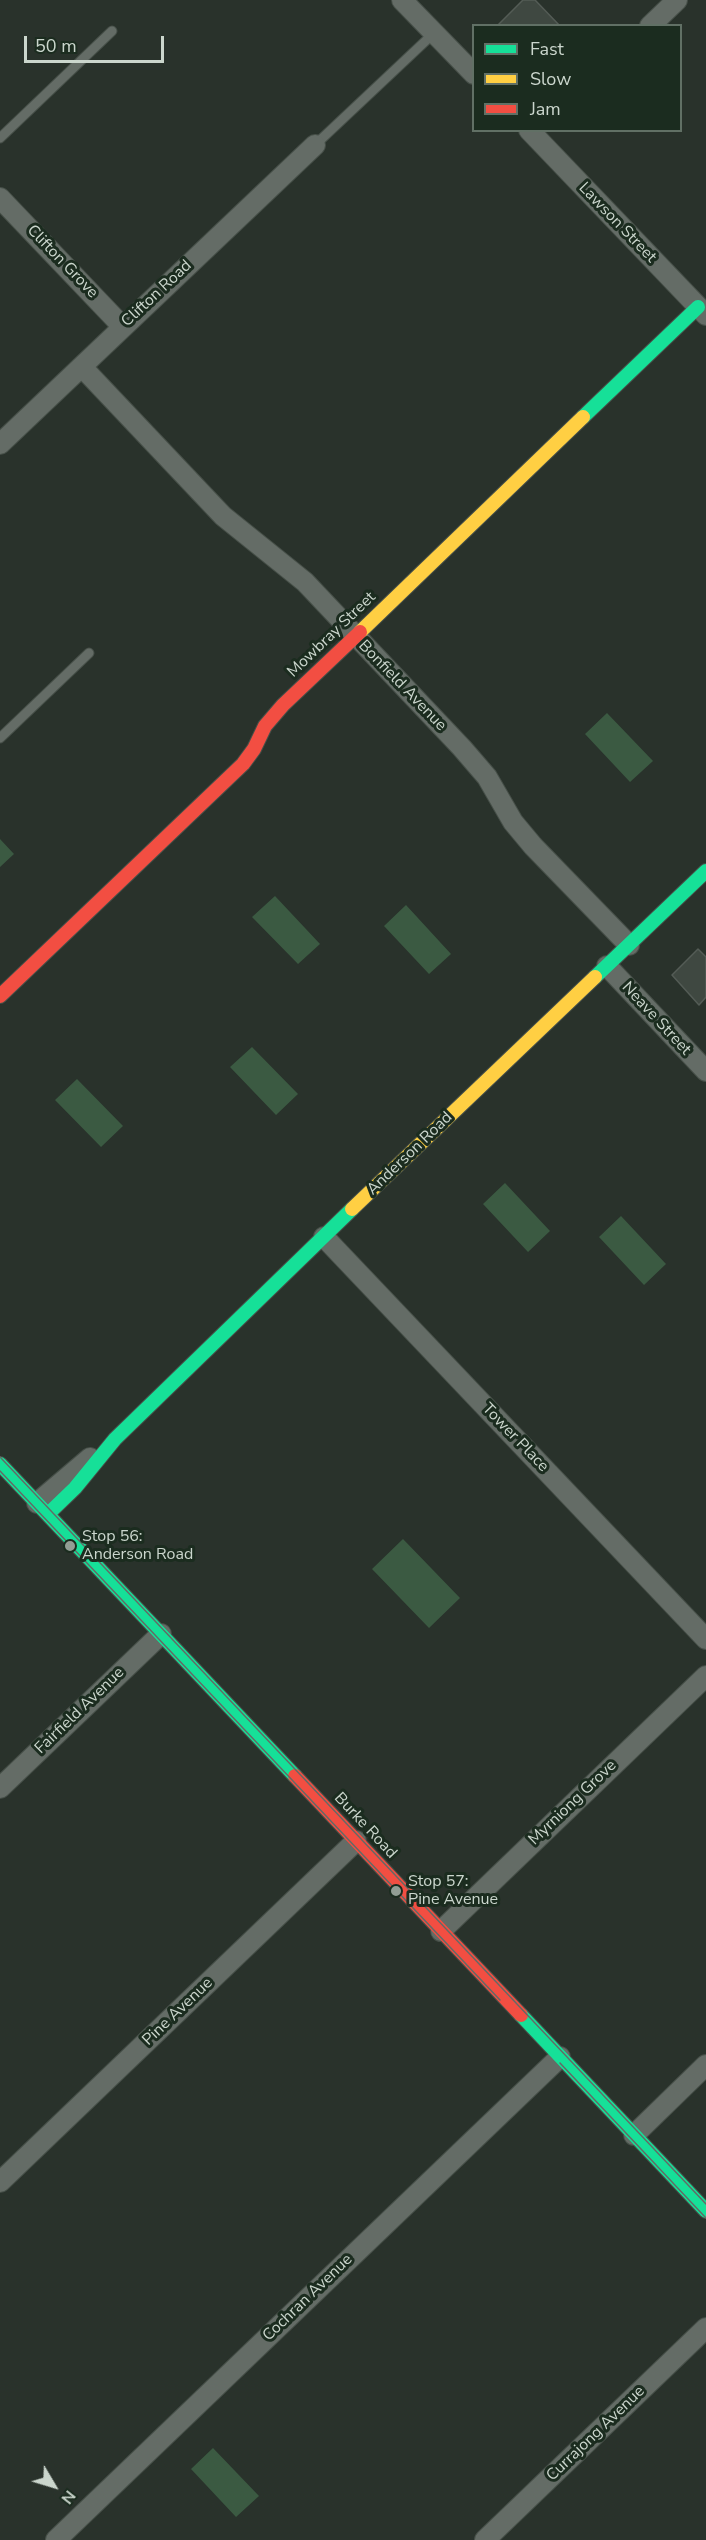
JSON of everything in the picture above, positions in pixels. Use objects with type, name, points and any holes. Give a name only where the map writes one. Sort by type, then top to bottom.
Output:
[{"type":"street","points":[[402,0],[472,72]]},
{"type":"street","points":[[652,24],[677,0]]},
{"type":"street","name":"Lawson Street","points":[[534,132],[702,311]]},
{"type":"street","name":"Clifton Road","points":[[0,444],[315,145]]},
{"type":"street","name":"Clifton Grove","points":[[0,198],[123,327]]},
{"type":"street","name":"Mowbray Street","points":[[0,996],[243,764],[272,716],[355,635],[702,311]]},
{"type":"street","name":"Bonfield Avenue","points":[[82,367],[223,516],[293,571],[355,635],[476,764],[513,822],[533,846],[629,945]]},
{"type":"street","name":"Anderson Road","points":[[42,1509],[67,1476],[116,1439],[706,871]]},
{"type":"street","name":"Neave Street","points":[[607,966],[706,1071]]},
{"type":"street","name":"Tower Place","points":[[324,1237],[706,1639]]},
{"type":"street","name":"Burke Road","points":[[0,1464],[706,2211]]},
{"type":"street","name":"Fairfield Avenue","points":[[0,1788],[161,1634]]},
{"type":"street","name":"Myrniong Grove","points":[[441,1931],[706,1676]]},
{"type":"street","name":"Pine Avenue","points":[[0,2182],[356,1841]]},
{"type":"street","name":"Cochran Avenue","points":[[56,2540],[560,2057]]},
{"type":"street","points":[[634,2135],[706,2065]]},
{"type":"street","name":"Currajong Avenue","points":[[485,2540],[706,2328]]},
{"type":"lane","points":[[0,138],[112,31]]},
{"type":"lane","points":[[315,145],[434,33]]},
{"type":"lane","points":[[0,738],[89,653]]},
{"type":"green space","points":[[607,713],[653,761],[630,782],[585,734]]},
{"type":"green space","points":[[0,839],[14,854],[0,867]]},
{"type":"green space","points":[[275,896],[320,944],[298,964],[252,917]]},
{"type":"green space","points":[[406,905],[451,954],[429,974],[384,926]]},
{"type":"green space","points":[[252,1047],[298,1094],[276,1115],[230,1067]]},
{"type":"green space","points":[[77,1079],[123,1126],[101,1147],[55,1100]]},
{"type":"green space","points":[[505,1183],[550,1231],[528,1252],[483,1204]]},
{"type":"green space","points":[[621,1216],[666,1264],[644,1285],[599,1237]]},
{"type":"green space","points":[[403,1539],[460,1598],[429,1628],[372,1569]]},
{"type":"green space","points":[[213,2448],[259,2496],[236,2517],[191,2469]]},
{"type":"building","points":[[523,0],[535,0],[558,24],[499,24]]},
{"type":"building","points":[[698,949],[706,957],[706,997],[699,1005],[672,975]]},
{"type":"tram line","points":[[0,1457],[706,2204]]},
{"type":"tram line","points":[[0,1471],[500,2000]]},
{"type":"tram line","points":[[560,2063],[706,2218]]},
{"type":"traffic: fast","points":[[583,417],[698,307]]},
{"type":"traffic: fast","points":[[595,977],[706,871]]},
{"type":"traffic: fast","points":[[48,1514],[75,1488],[115,1439],[352,1209]]},
{"type":"traffic: fast","points":[[0,1464],[295,1776]]},
{"type":"traffic: fast","points":[[521,2015],[706,2211]]},
{"type":"traffic: slow","points":[[360,632],[583,417]]},
{"type":"traffic: slow","points":[[352,1209],[595,977]]},
{"type":"traffic: jam","points":[[0,996],[243,764],[254,749],[265,726],[283,705],[360,632]]},
{"type":"traffic: jam","points":[[295,1776],[521,2015]]},
{"type":"place","name":"Stop 56: Anderson Road","points":[[70,1546]]},
{"type":"place","name":"Stop 57: Pine Avenue","points":[[396,1891]]}]
